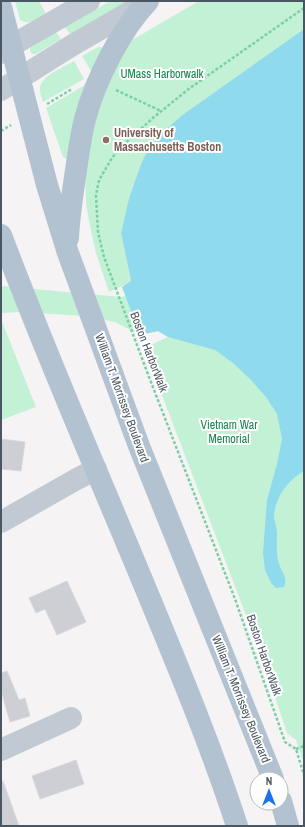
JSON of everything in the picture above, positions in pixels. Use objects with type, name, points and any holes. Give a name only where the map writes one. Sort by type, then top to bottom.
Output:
[{"type":"main road","points":[[68,253],[70,208],[86,118],[94,91],[108,63],[136,15],[148,1]]},
{"type":"main road","name":"William T. Morrissey Boulevard","points":[[1,7],[10,85],[47,186],[68,253],[139,446],[270,771]]},
{"type":"main road","points":[[3,239],[31,314],[198,715],[237,826]]},
{"type":"main road","points":[[284,811],[288,826]]},
{"type":"street","points":[[6,50],[89,1]]},
{"type":"street","points":[[10,85],[71,46],[148,1]]},
{"type":"street","points":[[1,522],[96,469]]},
{"type":"street","points":[[10,746],[71,718]]},
{"type":"path","name":"Boston HarborWalk","points":[[304,8],[190,88],[161,111],[119,149],[107,165],[99,180],[96,195],[98,232],[101,247],[111,276],[235,599],[285,742],[296,749],[304,774]]},
{"type":"path","points":[[43,106],[76,86]]},
{"type":"path","points":[[114,90],[161,111]]},
{"type":"path","points":[[1,131],[12,124]]},
{"type":"path","points":[[296,749],[304,746]]},
{"type":"green space","points":[[15,1],[39,1],[46,14],[33,21],[23,22],[20,20]]},
{"type":"green space","points":[[110,1],[127,1],[70,34],[65,27]]},
{"type":"green space","name":"UMass Harborwalk","points":[[199,1],[304,1],[304,29],[185,113],[141,164],[129,198],[121,233],[131,282],[109,292],[96,253],[86,204],[86,149],[109,76],[132,40]]},
{"type":"green space","points":[[56,32],[61,39],[36,54],[32,54],[30,48]]},
{"type":"green space","name":"Vietnam War Memorial","points":[[304,40],[304,764],[296,740],[287,733],[260,652],[144,348],[168,337],[158,331],[140,335],[115,322],[84,316],[21,312],[1,313],[1,286],[122,297],[136,292]]},
{"type":"green space","points":[[98,47],[104,49],[93,74],[82,56]]},
{"type":"green space","points":[[74,61],[84,79],[43,102],[40,90],[43,80],[53,72]]},
{"type":"green space","points":[[85,85],[67,159],[63,157],[46,108]]},
{"type":"green space","points":[[1,319],[36,407],[1,420]]},
{"type":"water","points":[[304,29],[304,471],[287,485],[276,503],[274,518],[277,531],[277,557],[284,575],[285,584],[284,587],[276,588],[271,583],[265,570],[263,553],[267,500],[282,439],[277,414],[266,397],[251,380],[233,363],[215,350],[168,337],[158,331],[140,335],[122,287],[131,281],[121,233],[129,198],[141,164],[148,150],[164,131],[185,113]]},
{"type":"building","points":[[1,439],[25,442],[21,471],[1,469]]},
{"type":"building","points":[[67,581],[86,622],[57,635],[45,609],[36,613],[29,598]]},
{"type":"building","points":[[7,671],[19,700],[25,698],[30,716],[10,722],[1,690],[1,673]]},
{"type":"building","points":[[76,760],[84,784],[40,799],[32,776]]},
{"type":"building","points":[[1,781],[3,781],[19,826],[1,826]]},
{"type":"place","name":"University of Massachusetts Boston","points":[[106,140]]}]
